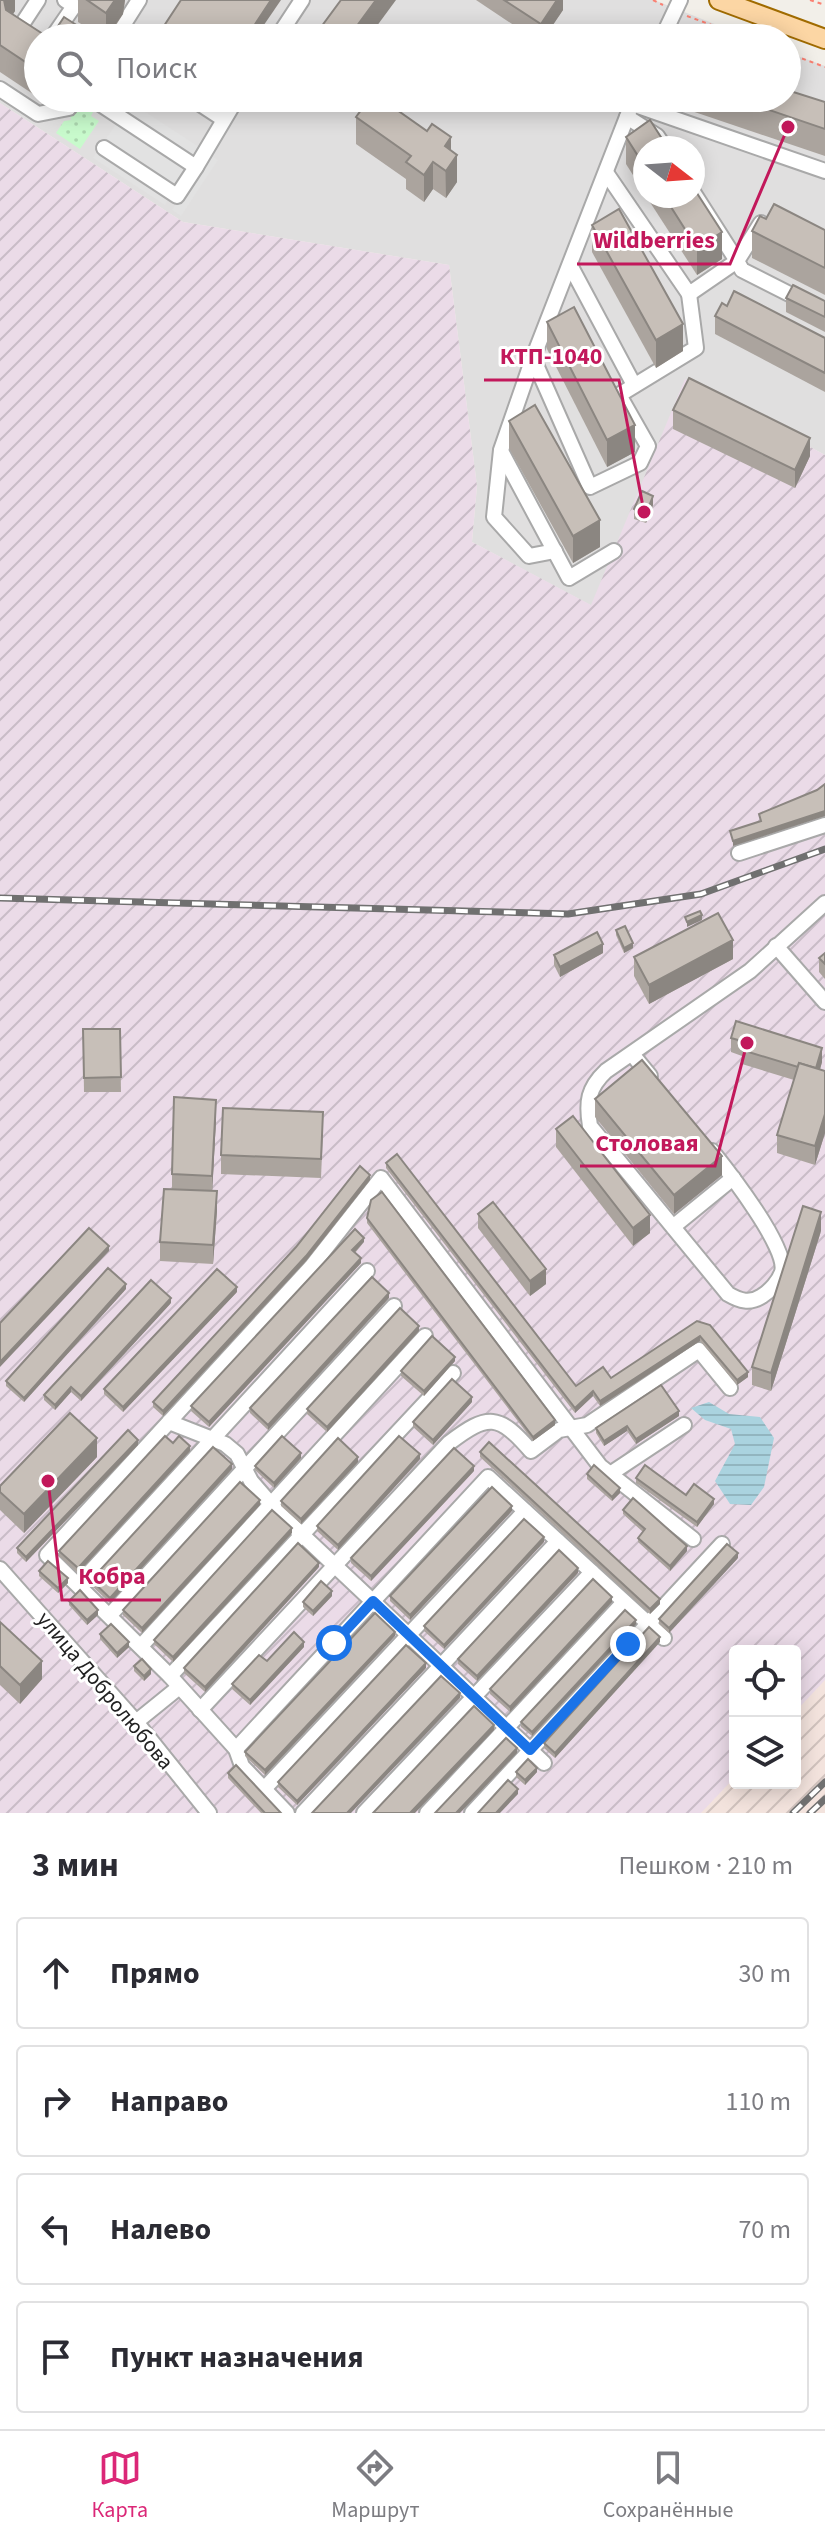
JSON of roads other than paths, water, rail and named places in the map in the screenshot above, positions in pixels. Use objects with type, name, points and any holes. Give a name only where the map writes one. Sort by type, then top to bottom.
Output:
[{"type":"main road","points":[[719,0],[784,24]]},
{"type":"main road","points":[[801,30],[825,39]]},
{"type":"street","points":[[24,32],[19,29],[37,0]]},
{"type":"street","points":[[65,0],[74,6],[67,24]]},
{"type":"street","points":[[124,24],[139,0]]},
{"type":"street","points":[[286,24],[302,0]]},
{"type":"street","points":[[0,89],[24,105]]},
{"type":"street","points":[[112,112],[196,167]]},
{"type":"street","points":[[212,112],[223,119]]},
{"type":"street","points":[[104,148],[177,196],[228,112]]},
{"type":"street","points":[[555,551],[529,556],[494,517],[501,450],[533,358],[629,112]]},
{"type":"street","points":[[636,112],[657,136]]},
{"type":"street","points":[[649,112],[825,171]]},
{"type":"street","points":[[533,358],[590,487],[640,463],[648,446],[619,395],[696,348],[689,294],[607,174]]},
{"type":"street","points":[[703,208],[742,270],[825,312]]},
{"type":"street","points":[[689,294],[737,261],[765,218],[777,224]]},
{"type":"street","points":[[570,265],[634,385]]},
{"type":"street","points":[[501,450],[569,578],[614,551]]},
{"type":"street","points":[[739,853],[825,825]]},
{"type":"street","points":[[706,1144],[770,1232],[782,1261],[783,1271],[765,1294],[745,1302],[728,1294],[590,1126],[586,1105],[593,1083],[750,971],[825,903]]},
{"type":"street","points":[[776,946],[825,1002]]},
{"type":"street","points":[[632,1054],[660,1088]]},
{"type":"street","points":[[287,1813],[242,1766],[236,1749],[141,1646],[47,1555],[311,1267],[381,1178],[610,1474],[693,1539]]},
{"type":"street","points":[[674,1226],[733,1178]]},
{"type":"street","points":[[79,1584],[367,1271]]},
{"type":"street","points":[[110,1615],[394,1306]]},
{"type":"street","points":[[141,1646],[425,1336]]},
{"type":"street","points":[[200,1710],[449,1443],[470,1427],[491,1421],[509,1426],[531,1451],[559,1430],[587,1425],[699,1350],[730,1388]]},
{"type":"street","points":[[136,1722],[303,1534],[453,1373]]},
{"type":"street","points":[[169,1422],[225,1444],[237,1454],[271,1503],[544,1763]]},
{"type":"street","points":[[610,1474],[684,1425]]},
{"type":"street","points":[[236,1749],[488,1477],[664,1638]]},
{"type":"street","points":[[264,1789],[525,1511]]},
{"type":"street","points":[[303,1813],[558,1541]]},
{"type":"street","points":[[472,1813],[722,1544]]},
{"type":"street","name":"улица Добролюбова","points":[[0,1569],[136,1722],[209,1813]]},
{"type":"street","points":[[364,1813],[592,1572]]},
{"type":"street","points":[[427,1813],[624,1602]]},
{"type":"water","points":[[709,1402],[729,1414],[760,1417],[774,1438],[764,1487],[751,1505],[730,1504],[715,1481],[735,1444],[731,1429],[705,1420],[691,1408]]},
{"type":"railway","points":[[0,898],[568,914],[701,894],[825,849]]},
{"type":"railway","points":[[793,1813],[825,1782]]},
{"type":"railway","points":[[810,1813],[825,1799]]},
{"type":"place","name":"Wildberries","points":[[788,127]]},
{"type":"place","name":"КТП-1040","points":[[644,512]]},
{"type":"place","name":"Столовая","points":[[747,1043]]},
{"type":"place","name":"Кобра","points":[[48,1481]]}]
